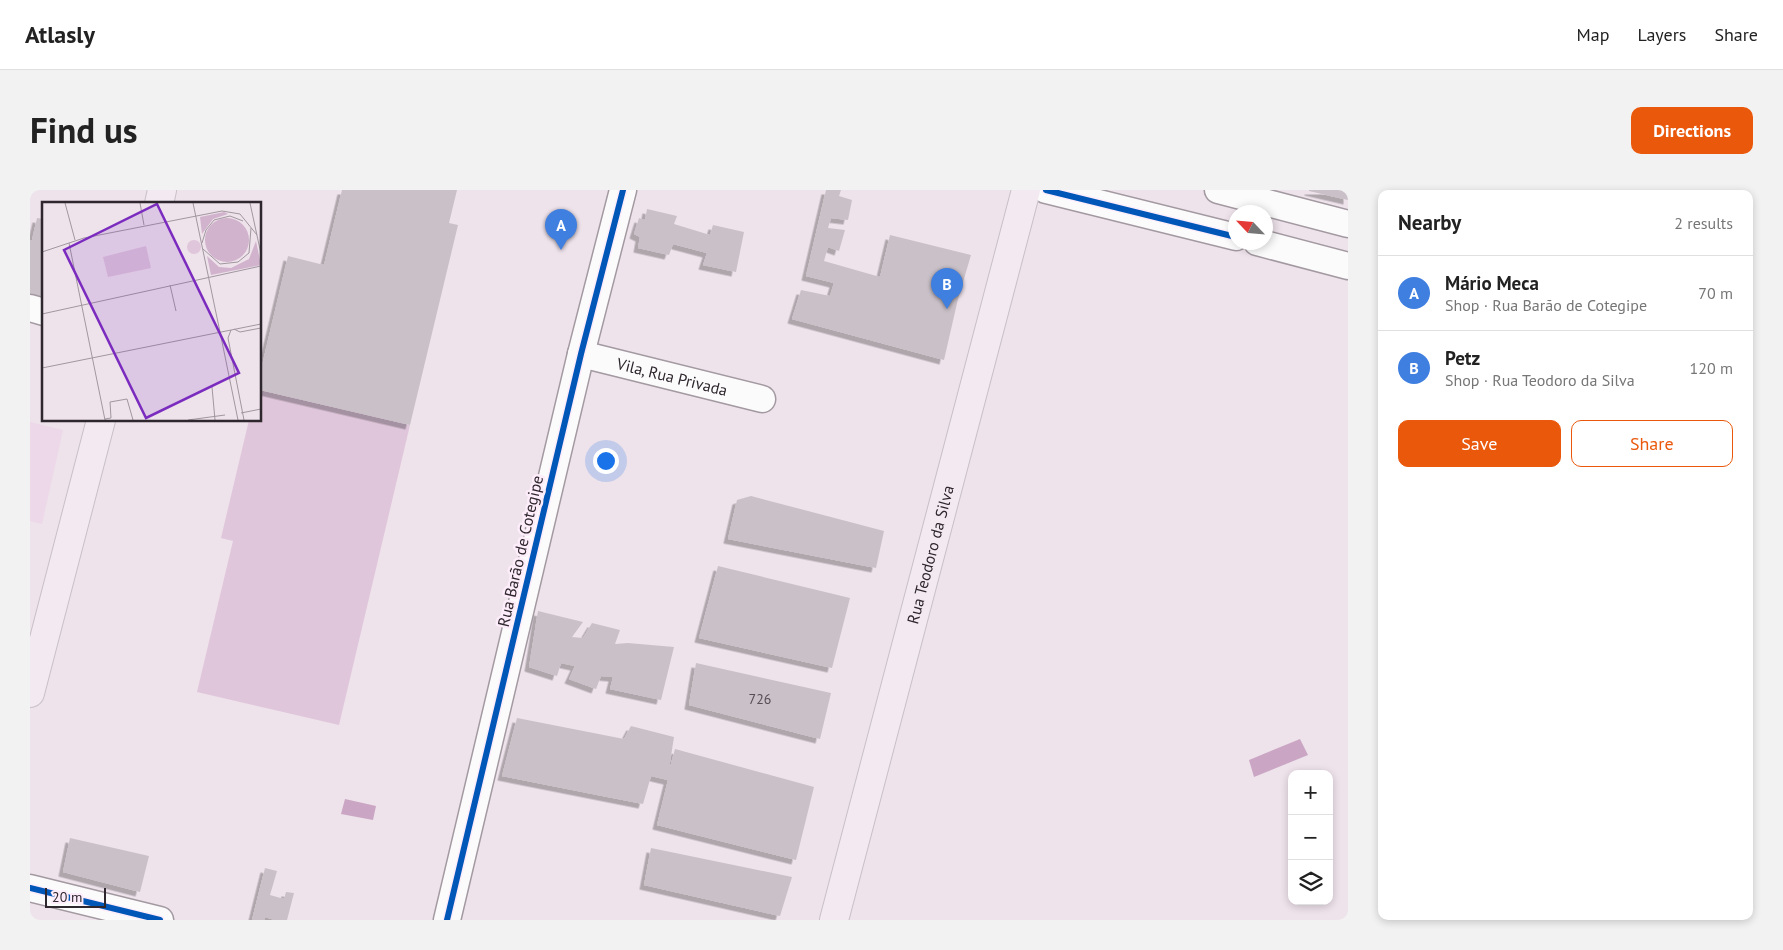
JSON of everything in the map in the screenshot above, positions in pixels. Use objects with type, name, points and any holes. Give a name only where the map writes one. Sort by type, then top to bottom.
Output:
[{"type":"main road","name":"Rua Teodoro da Silva","points":[[834,920],[1026,190]]},
{"type":"main road","points":[[30,693],[101,421]]},
{"type":"street","name":"Rua Barão de Cotegipe","points":[[448,920],[581,354],[623,190]]},
{"type":"street","points":[[1046,190],[1228,235]]},
{"type":"street","points":[[1218,190],[1348,224]]},
{"type":"street","points":[[1273,246],[1348,266]]},
{"type":"street","name":"Vila, Rua Privada","points":[[581,354],[762,399]]},
{"type":"street","points":[[30,888],[160,920]]},
{"type":"shaded area","points":[[261,390],[410,425],[339,725],[197,692],[233,541],[221,538],[249,421],[261,421]]},
{"type":"shaded area","points":[[30,422],[63,430],[42,524],[30,521]]},
{"type":"shaded area","points":[[1300,739],[1308,755],[1254,777],[1249,760]]},
{"type":"shaded area","points":[[345,799],[376,806],[373,820],[341,814]]},
{"type":"building","points":[[342,190],[457,190],[449,223],[458,225],[410,425],[261,390],[261,370],[288,256],[324,265]]},
{"type":"building","points":[[826,190],[841,190],[839,196],[852,200],[848,220],[831,218],[828,228],[845,230],[839,251],[828,247],[824,261],[880,277],[890,235],[971,255],[958,299],[944,360],[792,319],[801,290],[830,296],[834,283],[806,276]]},
{"type":"building","points":[[1348,190],[1348,200],[1309,191]]},
{"type":"building","points":[[647,209],[677,216],[674,224],[710,235],[713,225],[744,232],[736,272],[703,265],[707,253],[673,244],[669,255],[638,248],[640,237],[634,234],[639,218],[645,220]]},
{"type":"building","points":[[37,218],[42,219],[42,303],[30,300],[30,240],[32,240]]},
{"type":"building","points":[[751,496],[884,531],[876,568],[728,539],[737,500]]},
{"type":"building","points":[[718,566],[850,598],[832,668],[699,638]]},
{"type":"building","points":[[538,611],[583,622],[572,637],[583,638],[592,623],[620,630],[615,644],[628,643],[674,647],[661,700],[610,689],[613,677],[601,676],[596,689],[569,679],[575,666],[561,663],[557,676],[529,667]]},
{"type":"building","points":[[696,663],[831,693],[820,739],[689,705]]},
{"type":"building","points":[[517,718],[624,739],[631,726],[674,737],[668,775],[675,749],[814,787],[796,860],[657,825],[668,780],[651,776],[643,804],[502,776]]},
{"type":"building","points":[[70,838],[149,856],[140,892],[63,872]]},
{"type":"building","points":[[651,848],[792,877],[780,916],[644,885]]},
{"type":"building","points":[[265,868],[277,871],[270,895],[284,899],[286,892],[294,893],[287,920],[275,920],[265,917],[264,920],[252,920]]},
{"type":"cycle path","points":[[447,920],[581,354],[623,190]]},
{"type":"cycle path","points":[[1046,190],[1228,235]]},
{"type":"cycle path","points":[[30,888],[160,920]]},
{"type":"place","name":"Mário Meca","points":[[561,250]]},
{"type":"place","name":"Petz","points":[[947,309]]}]
